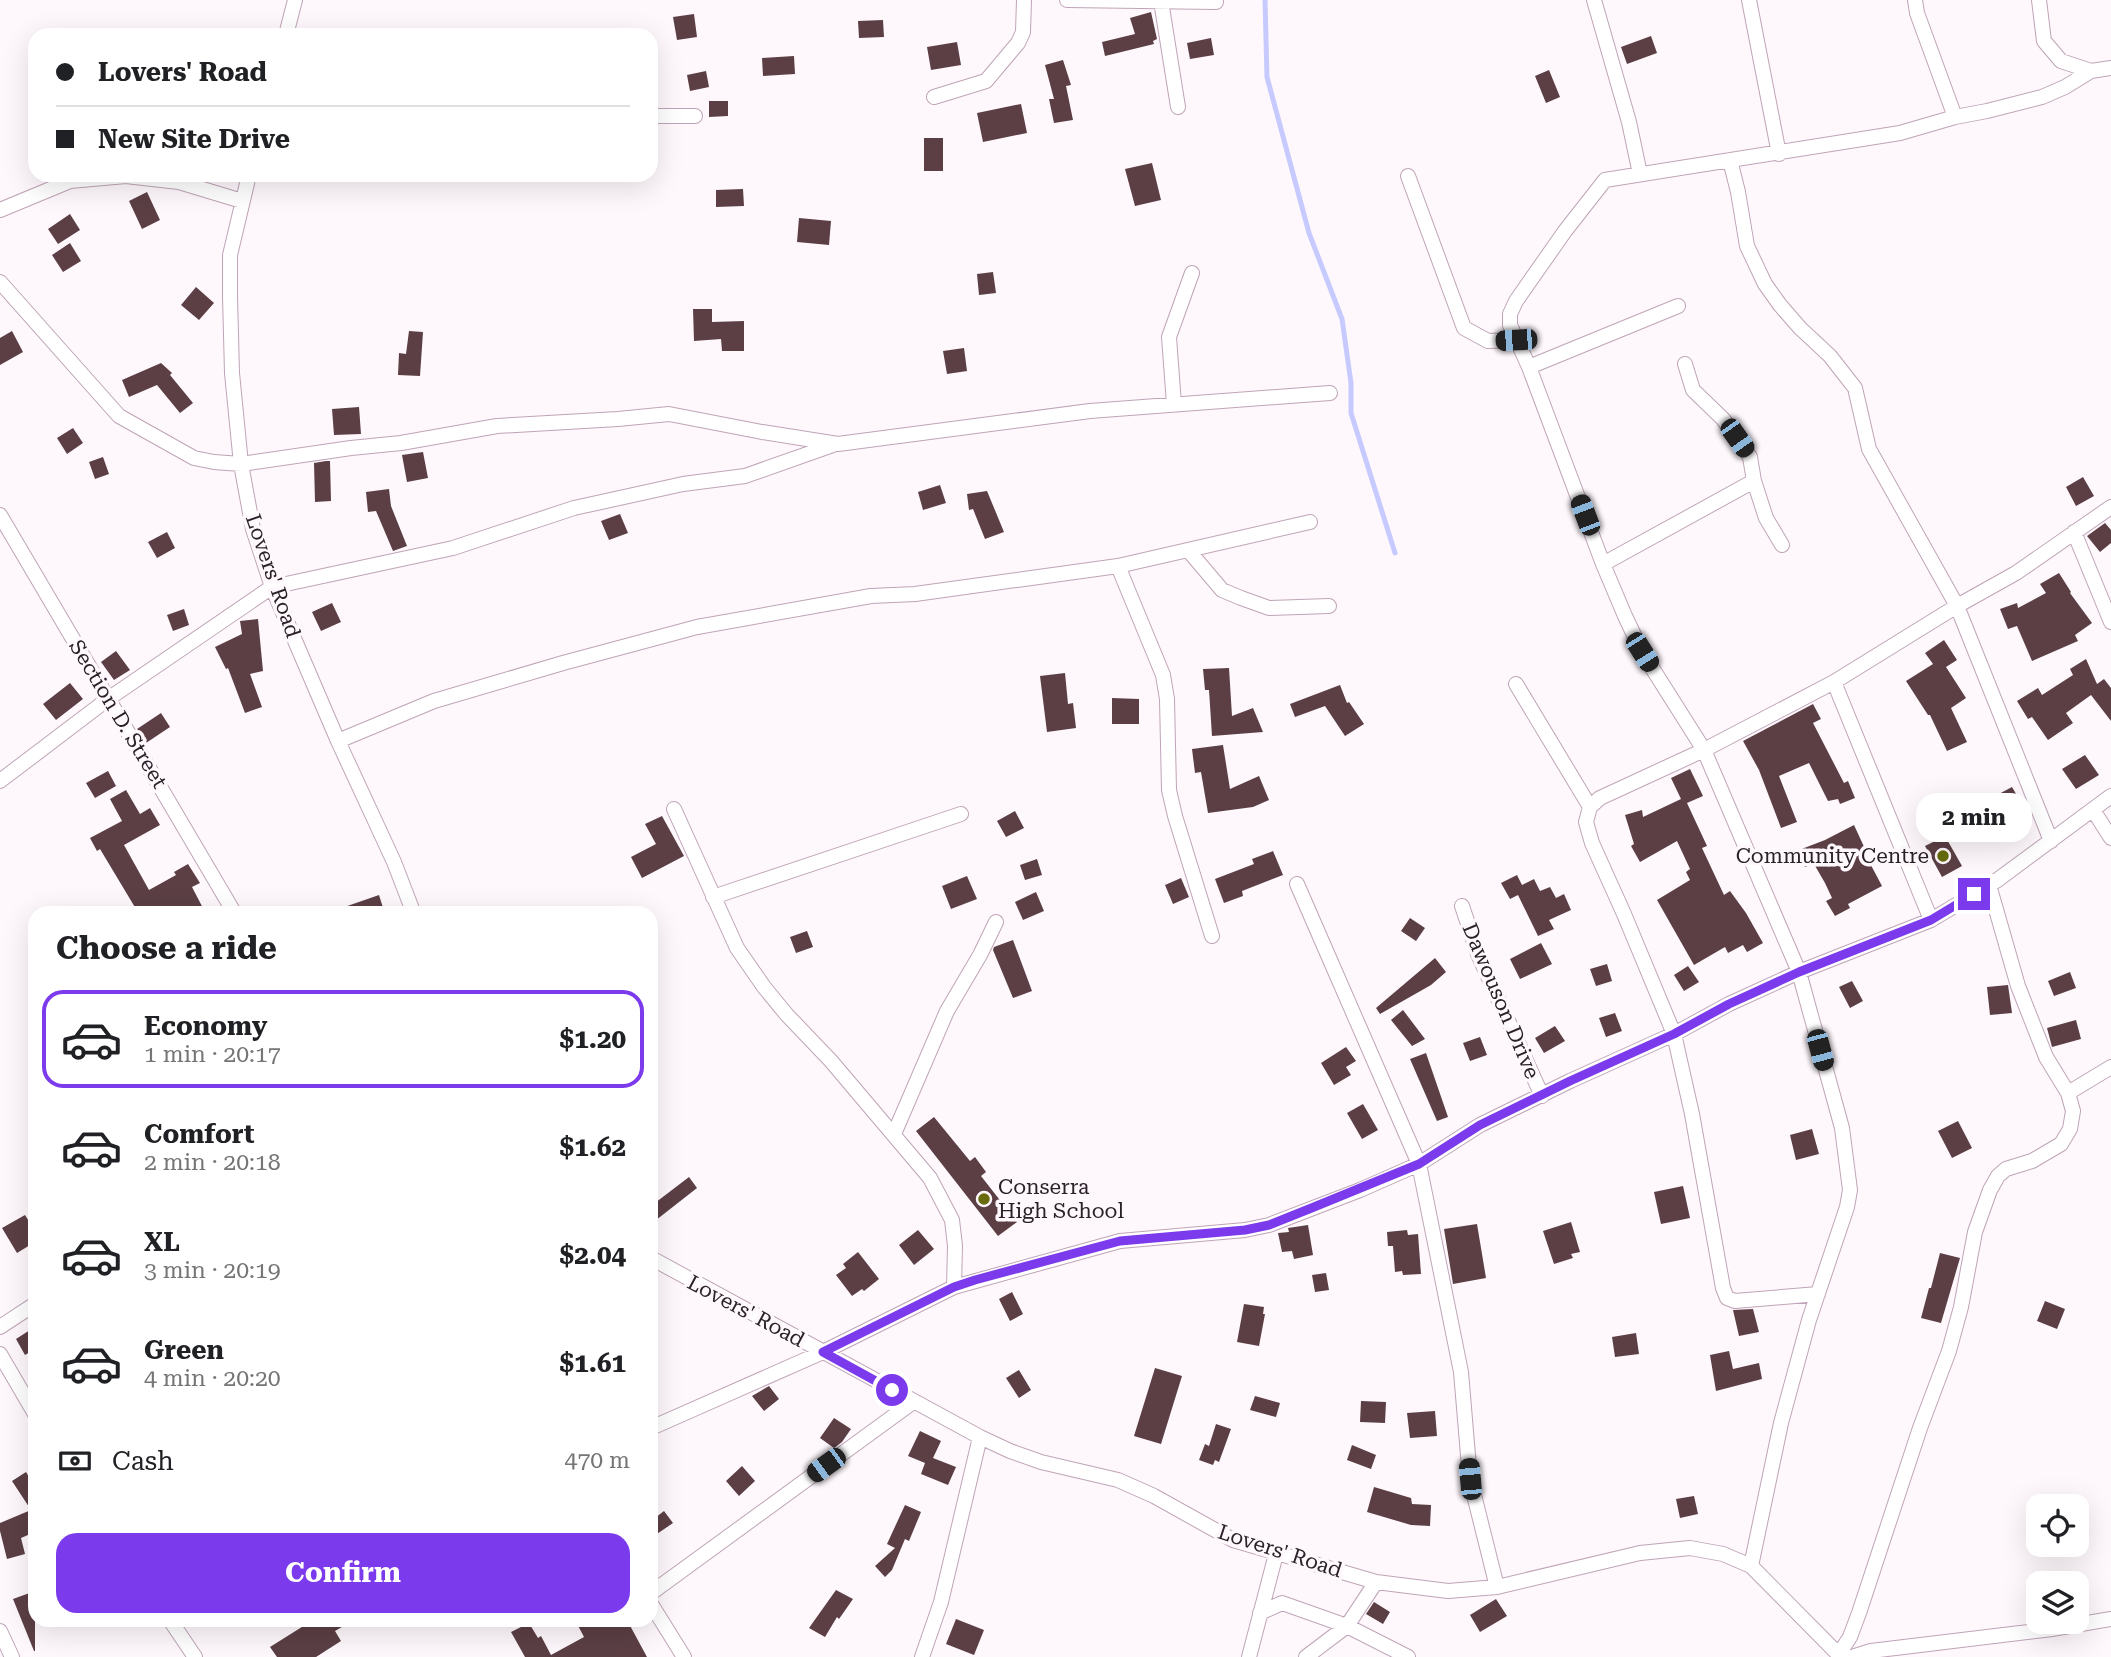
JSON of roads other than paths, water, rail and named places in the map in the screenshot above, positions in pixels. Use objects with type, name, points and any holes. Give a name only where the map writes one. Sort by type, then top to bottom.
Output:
[{"type":"street","points":[[288,28],[295,0]]},
{"type":"street","points":[[933,97],[986,81],[1018,43],[1023,32],[1024,0]]},
{"type":"street","points":[[1067,0],[1216,2]]},
{"type":"street","points":[[1594,0],[1629,122],[1640,174]]},
{"type":"street","points":[[1749,0],[1779,153]]},
{"type":"street","points":[[1907,0],[1916,6],[1955,117]]},
{"type":"street","points":[[2039,0],[2044,41],[2052,52],[2061,61],[2091,71]]},
{"type":"street","points":[[1161,1],[1178,107]]},
{"type":"street","points":[[1751,1566],[1781,1423],[1818,1294],[1847,1207],[1850,1190],[1842,1128],[1799,972],[1704,750],[1642,652],[1604,564],[1529,367],[1510,325],[1510,314],[1516,301],[1565,231],[1605,180],[1900,132],[2042,97],[2065,88],[2091,71],[2111,68]]},
{"type":"street","points":[[658,116],[695,116]]},
{"type":"street","points":[[1730,160],[1747,246],[1765,284],[1780,305],[1830,356],[1855,388],[1869,449],[1957,606],[2051,841]]},
{"type":"street","points":[[1408,176],[1464,328],[1488,341],[1516,340]]},
{"type":"street","points":[[0,210],[68,182]]},
{"type":"street","points":[[179,182],[242,201]]},
{"type":"street","name":"Lovers' Road","points":[[247,182],[230,255],[232,373],[241,464],[253,529],[272,587],[411,906]]},
{"type":"street","points":[[1174,404],[1169,337],[1192,273]]},
{"type":"street","points":[[0,282],[119,416],[194,458],[241,464],[401,443],[497,426],[669,414],[838,444]]},
{"type":"street","points":[[1529,367],[1678,306]]},
{"type":"street","points":[[1685,364],[1692,390],[1723,419],[1750,457],[1754,481],[1766,519],[1782,545]]},
{"type":"street","points":[[0,781],[108,699],[272,587],[453,548],[574,508],[683,484],[745,476],[838,444],[1090,411],[1330,393]]},
{"type":"street","points":[[1604,564],[1754,481]]},
{"type":"street","points":[[1818,1294],[1735,1301],[1727,1298],[1674,1034],[1592,843],[1586,822],[1590,807],[1600,799],[1704,750],[1834,682],[2016,573],[2111,507]]},
{"type":"street","name":"Section D. Street","points":[[0,515],[230,906]]},
{"type":"street","points":[[338,741],[434,701],[697,627],[871,596],[915,594],[1118,566],[1310,522]]},
{"type":"street","points":[[2074,532],[2111,622]]},
{"type":"street","points":[[1188,550],[1222,590],[1241,598],[1269,608],[1329,606]]},
{"type":"street","points":[[1118,566],[1163,675],[1167,699],[1169,790],[1212,936]]},
{"type":"street","points":[[1834,682],[1931,920]]},
{"type":"street","points":[[1516,684],[1590,807]]},
{"type":"street","points":[[658,1425],[823,1352],[954,1287],[1039,1261],[1120,1241],[1245,1230],[1269,1225],[1360,1190],[1419,1164],[1480,1125],[1674,1034],[1729,1004],[1799,972],[1931,920],[1989,885],[2111,796]]},
{"type":"street","points":[[674,809],[737,948],[764,987],[831,1060],[930,1178],[952,1220],[955,1246],[954,1287]]},
{"type":"street","points":[[2093,810],[2111,838]]},
{"type":"street","points":[[712,897],[961,814]]},
{"type":"street","points":[[1297,884],[1419,1164],[1461,1372],[1470,1479],[1497,1587]]},
{"type":"street","points":[[1989,885],[2018,986],[2046,1057],[2068,1093],[2073,1111],[2070,1129],[2061,1144],[2032,1161],[2006,1169],[1998,1176],[1990,1190],[1975,1231],[1961,1307],[1948,1351],[1844,1656],[2111,1619]]},
{"type":"street","name":"Dawouson Drive","points":[[1462,906],[1478,954],[1542,1096]]},
{"type":"street","points":[[894,1133],[947,1012],[996,922]]},
{"type":"street","points":[[2068,1093],[2111,1067]]},
{"type":"street","name":"Lovers' Road","points":[[658,1262],[980,1437],[1041,1462],[1118,1480],[1154,1496],[1233,1540],[1376,1581],[1448,1591],[1497,1587],[1640,1553],[1690,1548],[1723,1554],[1751,1566],[1844,1656]]},
{"type":"street","points":[[0,1327],[28,1309]]},
{"type":"street","points":[[0,1354],[28,1402]]},
{"type":"street","points":[[658,1588],[913,1402]]},
{"type":"street","points":[[922,1657],[941,1602],[980,1437]]},
{"type":"street","points":[[1249,1657],[1276,1554]]},
{"type":"street","points":[[1306,1657],[1347,1626],[1376,1581]]},
{"type":"street","points":[[1260,1613],[1282,1603],[1347,1626],[1408,1657]]},
{"type":"street","points":[[658,1615],[684,1657]]},
{"type":"street","points":[[175,1627],[195,1657]]},
{"type":"street","points":[[0,1631],[12,1657]]},
{"type":"waterway","points":[[1265,0],[1267,77],[1309,233],[1342,319],[1351,383],[1351,413],[1395,553]]},
{"type":"place","name":"Community Centre","points":[[1943,856]]},
{"type":"place","name":"Conserra High School","points":[[984,1199]]}]
